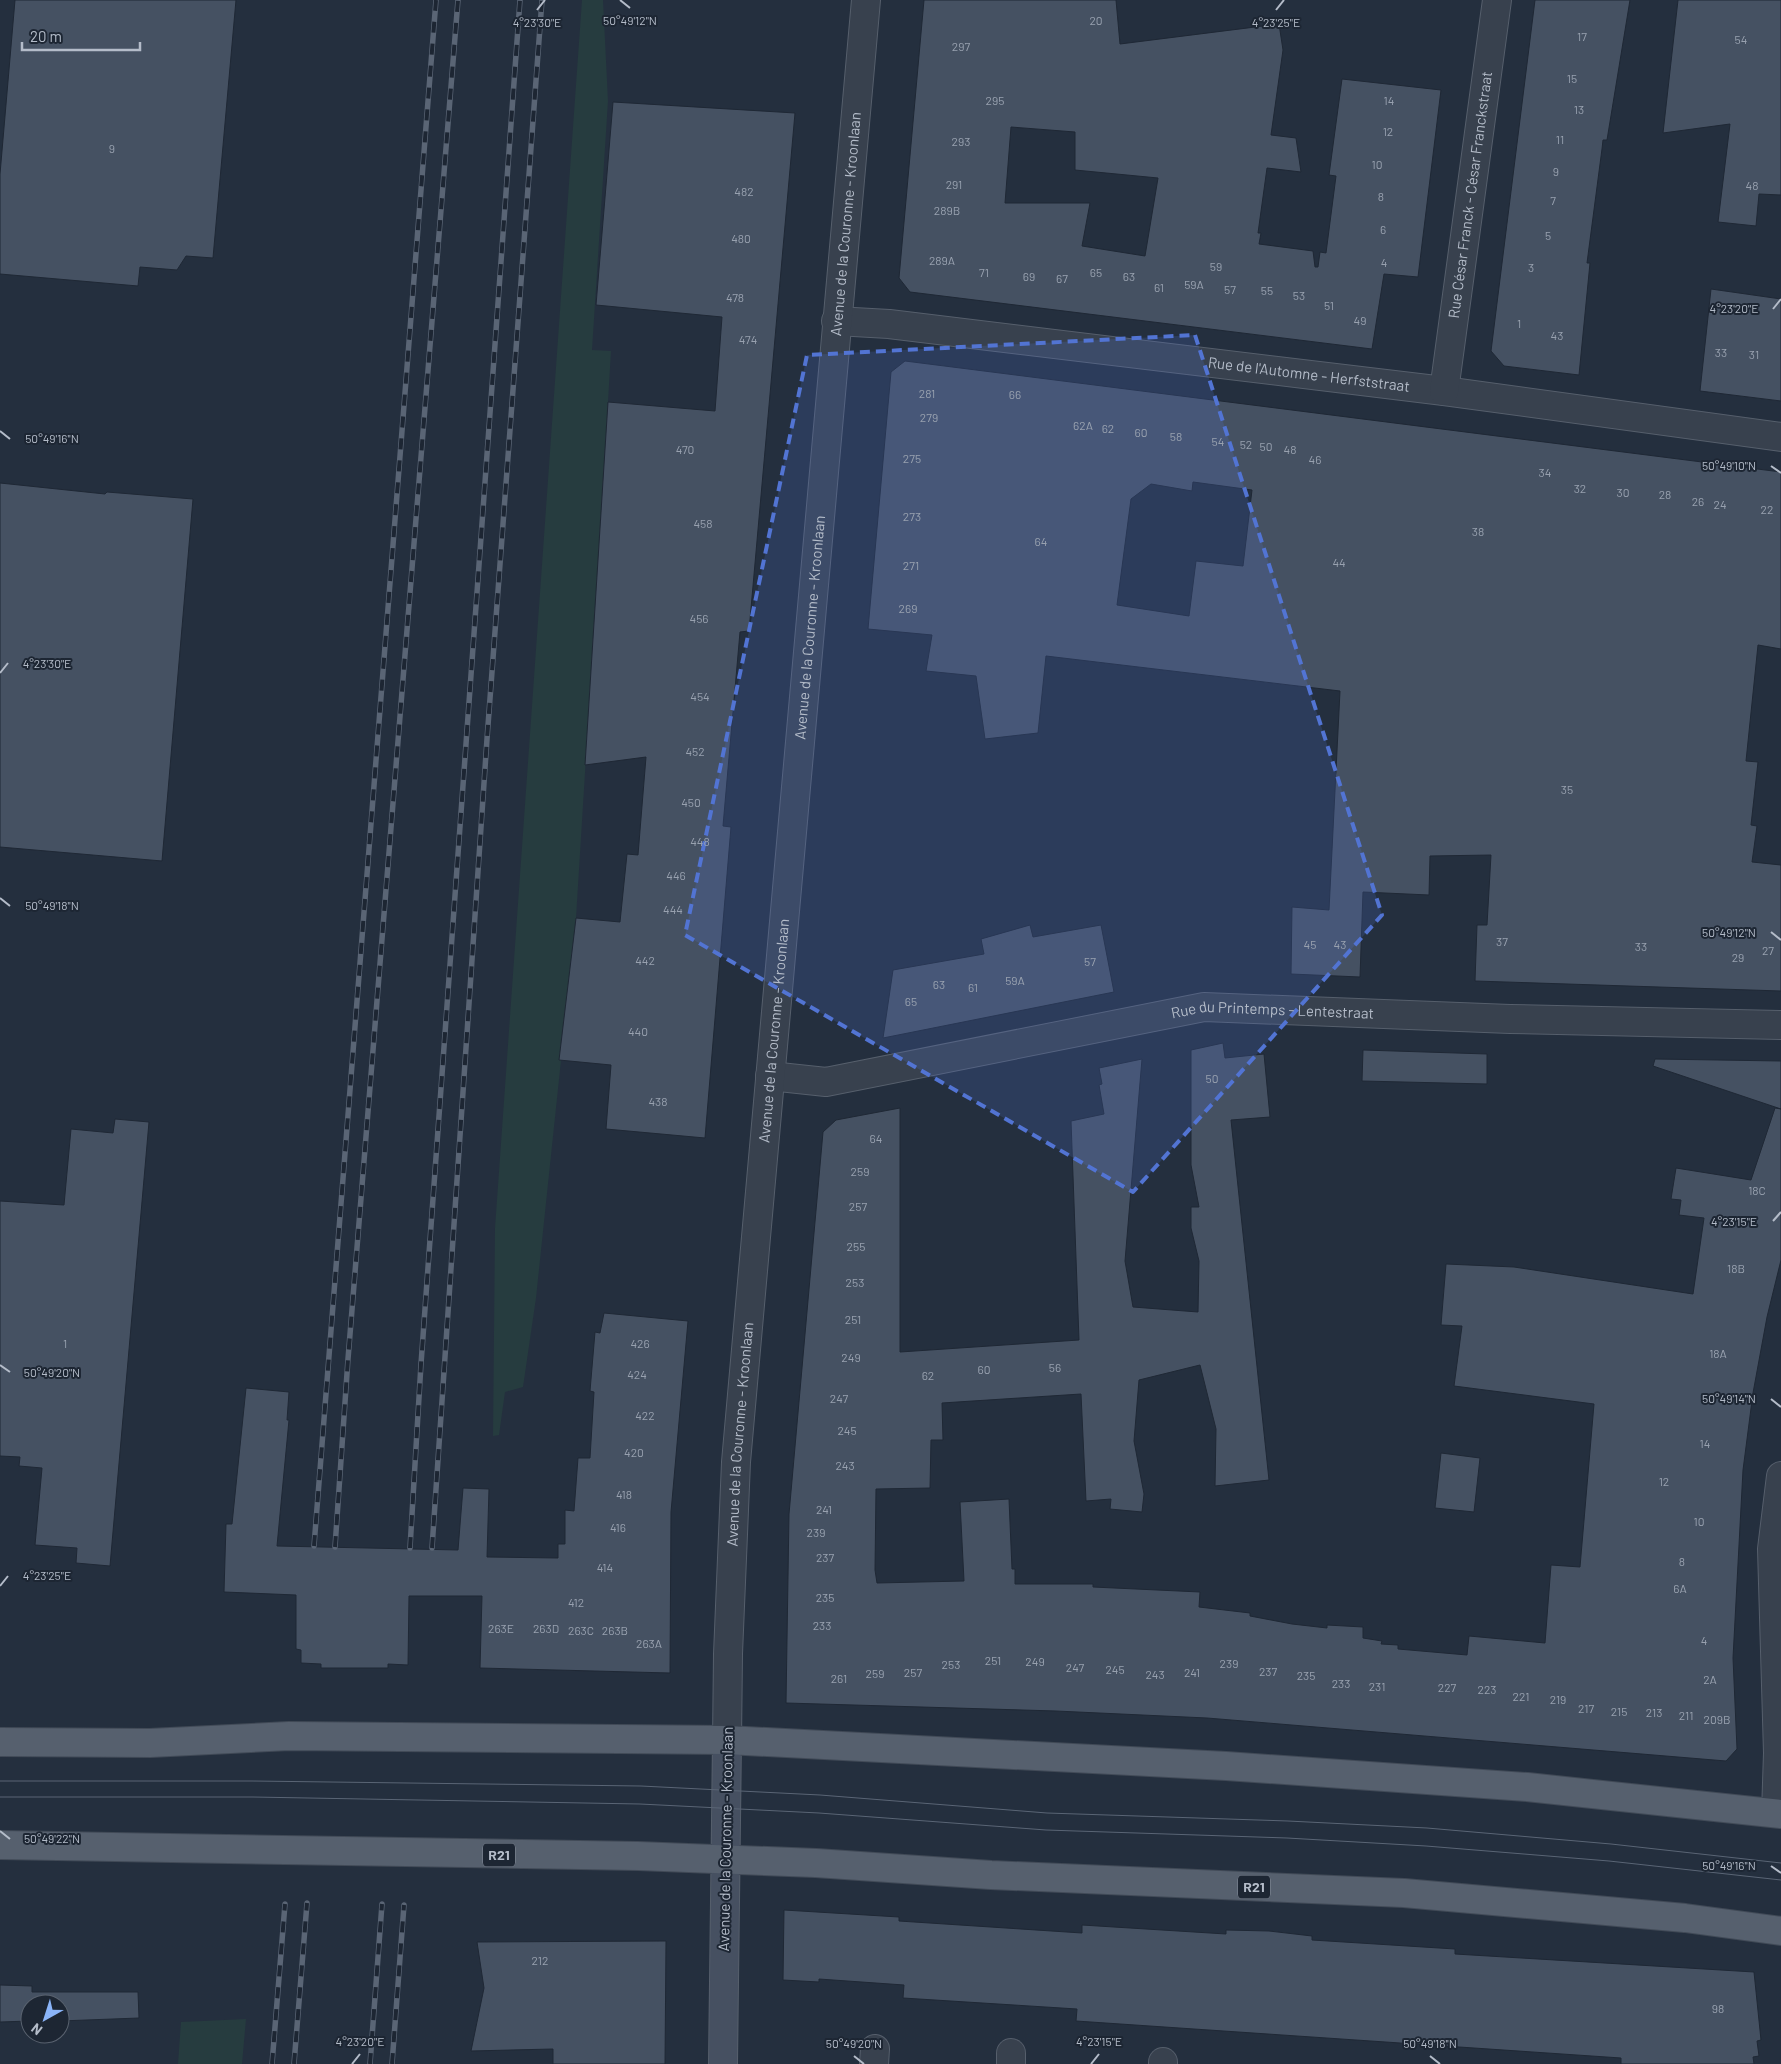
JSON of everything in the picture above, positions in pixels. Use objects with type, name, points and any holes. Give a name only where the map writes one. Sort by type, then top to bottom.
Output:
[{"type":"main road","points":[[0,1742],[150,1743],[289,1736],[727,1740],[1246,1767],[1527,1787],[1778,1813]]},
{"type":"main road","name":"Avenue de la Couronne - Kroonlaan","points":[[723,2064],[727,1740]]},
{"type":"main road","name":"R21","points":[[0,1845],[725,1859],[1010,1876],[1404,1893],[1685,1918],[1781,1931]]},
{"type":"street","name":"Avenue de la Couronne - Kroonlaan","points":[[727,1740],[735,1479],[836,321],[866,0]]},
{"type":"street","name":"Rue César Franck - César Franckstraat","points":[[1444,391],[1497,0]]},
{"type":"street","name":"Rue de l'Automne - Herfststraat","points":[[836,321],[888,324],[1444,391],[1781,437]]},
{"type":"street","name":"Rue du Printemps - Lentestraat","points":[[770,1076],[826,1082],[1204,1007],[1781,1025]]},
{"type":"street","points":[[1778,1813],[1772,1549],[1781,1476]]},
{"type":"highlighted area","points":[[1195,335],[1382,915],[1133,1192],[685,935],[807,355]]},
{"type":"green space","points":[[582,0],[603,0],[608,101],[592,350],[611,351],[608,402],[576,918],[536,1298],[523,1387],[505,1392],[499,1435],[493,1436],[495,1228]]},
{"type":"green space","points":[[246,2019],[242,2064],[178,2064],[181,2022]]},
{"type":"building","points":[[15,0],[236,0],[213,258],[186,256],[177,270],[140,267],[138,286],[0,274],[0,174]]},
{"type":"building","points":[[924,0],[1116,0],[1120,44],[1279,24],[1283,50],[1271,135],[1296,138],[1301,172],[1267,168],[1258,233],[1261,233],[1259,244],[1313,251],[1315,267],[1318,267],[1320,252],[1326,253],[1336,176],[1329,175],[1342,79],[1441,90],[1418,277],[1384,274],[1372,349],[910,292],[899,278]],"holes":[[[1011,127],[1075,132],[1075,170],[1158,178],[1145,256],[1082,246],[1090,203],[1005,203]]]},
{"type":"building","points":[[1535,0],[1630,0],[1607,140],[1603,140],[1587,263],[1590,263],[1579,375],[1504,366],[1491,351]]},
{"type":"building","points":[[1678,0],[1781,0],[1781,195],[1759,194],[1756,226],[1718,222],[1730,124],[1663,133]]},
{"type":"building","points":[[613,102],[795,113],[749,631],[740,632],[723,826],[731,827],[705,1138],[606,1129],[611,1065],[559,1060],[576,918],[620,922],[627,854],[638,855],[646,757],[585,765],[608,402],[715,411],[722,317],[596,305]]},
{"type":"building","points":[[1711,289],[1781,299],[1781,401],[1700,391]]},
{"type":"building","points":[[905,361],[1781,472],[1781,649],[1758,645],[1746,761],[1758,762],[1751,825],[1757,826],[1752,862],[1781,865],[1781,991],[1475,981],[1477,925],[1487,925],[1491,855],[1430,856],[1429,895],[1363,892],[1360,977],[1291,974],[1292,907],[1329,910],[1340,691],[1046,656],[1038,733],[985,739],[976,676],[926,671],[932,635],[868,629],[891,372]],"holes":[[[1193,482],[1252,490],[1243,566],[1196,561],[1189,616],[1117,605],[1131,499],[1151,484],[1192,491]]]},
{"type":"building","points":[[0,483],[105,494],[107,492],[193,499],[162,861],[0,847]]},
{"type":"building","points":[[1030,925],[1033,937],[1101,925],[1114,992],[883,1038],[893,970],[984,954],[981,939]]},
{"type":"building","points":[[1223,1043],[1225,1058],[1264,1054],[1270,1117],[1231,1120],[1269,1480],[1215,1486],[1216,1429],[1200,1365],[1139,1380],[1134,1441],[1144,1494],[1142,1512],[1110,1509],[1111,1499],[1086,1501],[1081,1394],[942,1403],[943,1440],[931,1440],[930,1488],[876,1489],[875,1570],[877,1583],[964,1581],[960,1502],[1009,1499],[1012,1569],[1015,1569],[1015,1584],[1093,1584],[1093,1587],[1200,1592],[1199,1607],[1250,1613],[1250,1616],[1292,1624],[1327,1628],[1327,1625],[1363,1627],[1363,1638],[1382,1641],[1381,1644],[1398,1645],[1398,1649],[1467,1655],[1469,1636],[1545,1643],[1551,1565],[1580,1567],[1594,1404],[1454,1386],[1462,1326],[1441,1325],[1446,1264],[1514,1267],[1693,1294],[1704,1218],[1679,1215],[1681,1200],[1671,1199],[1676,1168],[1751,1180],[1775,1108],[1781,1109],[1781,1260],[1767,1317],[1753,1393],[1743,1470],[1733,1658],[1737,1749],[1726,1761],[1207,1718],[1056,1711],[786,1703],[789,1514],[823,1132],[836,1120],[900,1108],[900,1352],[1079,1340],[1071,1121],[1104,1114],[1099,1085],[1102,1084],[1099,1068],[1142,1059],[1125,1261],[1133,1307],[1198,1312],[1199,1261],[1191,1228],[1191,1207],[1199,1207],[1191,1165],[1191,1050]]},
{"type":"building","points":[[1363,1050],[1487,1054],[1487,1084],[1362,1081]]},
{"type":"building","points":[[1655,1059],[1781,1061],[1781,1109],[1653,1066]]},
{"type":"building","points":[[115,1119],[149,1122],[110,1566],[76,1563],[77,1548],[35,1545],[42,1468],[19,1466],[20,1457],[0,1456],[0,1201],[64,1205],[71,1129],[113,1133]]},
{"type":"building","points":[[604,1313],[688,1321],[671,1512],[670,1673],[480,1668],[482,1596],[409,1596],[408,1665],[388,1664],[388,1668],[321,1668],[321,1664],[301,1663],[301,1650],[296,1649],[296,1595],[224,1592],[226,1524],[232,1524],[246,1388],[289,1392],[287,1420],[289,1420],[277,1546],[458,1550],[463,1488],[489,1489],[487,1557],[558,1558],[558,1544],[565,1544],[565,1510],[574,1511],[578,1458],[590,1458],[594,1392],[590,1391],[595,1332],[600,1333]]},
{"type":"building","points":[[1441,1453],[1480,1458],[1474,1512],[1435,1508]]},
{"type":"building","points":[[784,1910],[899,1917],[899,1921],[1082,1933],[1082,1925],[1226,1934],[1226,1930],[1269,1931],[1312,1936],[1312,1940],[1455,1949],[1455,1954],[1754,1972],[1761,2040],[1757,2041],[1759,2056],[1753,2057],[1754,2064],[1621,2064],[1621,2058],[1076,2021],[1077,2009],[903,1998],[904,1985],[819,1979],[819,1982],[783,1980]]},
{"type":"building","points":[[666,1941],[665,2064],[553,2064],[553,2049],[471,2051],[484,1988],[477,1942]]},
{"type":"building","points":[[0,1985],[32,1986],[32,1992],[138,1992],[139,2018],[70,2021],[70,1994],[20,1994],[20,2021],[0,2022]]},
{"type":"tram line","points":[[0,1781],[252,1781],[641,1786],[820,1795],[1047,1813],[1288,1821],[1427,1828],[1611,1844],[1781,1863]]},
{"type":"tram line","points":[[0,1797],[253,1797],[640,1804],[819,1813],[1046,1830],[1287,1838],[1426,1846],[1609,1861],[1781,1880]]},
{"type":"railway","points":[[314,1546],[436,0]]},
{"type":"railway","points":[[335,1547],[348,1359],[458,0]]},
{"type":"railway","points":[[410,1548],[421,1364],[520,0]]},
{"type":"railway","points":[[432,1548],[487,739],[542,0]]},
{"type":"railway","points":[[294,2064],[307,1903]]},
{"type":"railway","points":[[272,2064],[285,1904]]},
{"type":"railway","points":[[370,2064],[382,1904]]},
{"type":"railway","points":[[392,2064],[404,1905]]}]
